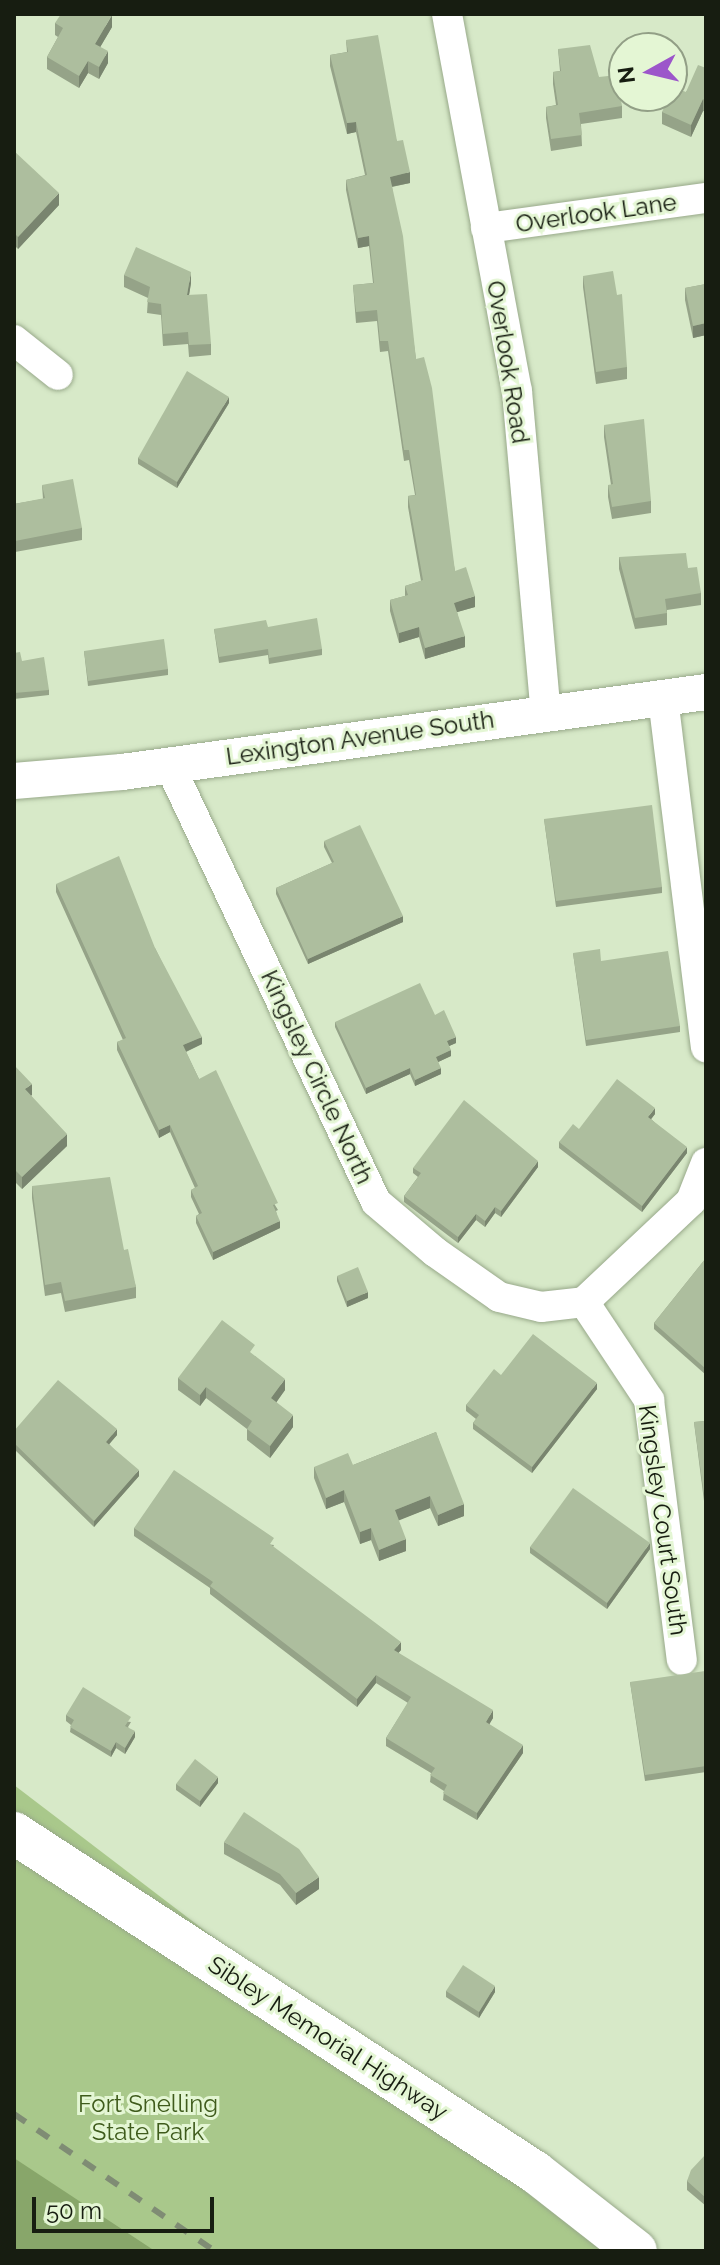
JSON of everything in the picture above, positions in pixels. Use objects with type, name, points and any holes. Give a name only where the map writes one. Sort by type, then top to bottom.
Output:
[{"type":"main road","name":"Sibley Memorial Highway","points":[[14,1833],[535,2172],[636,2251]]},
{"type":"street","name":"Overlook Road","points":[[447,14],[517,391],[546,713]]},
{"type":"street","name":"Overlook Lane","points":[[486,228],[706,198]]},
{"type":"street","points":[[14,340],[58,375]]},
{"type":"street","name":"Lexington Avenue South","points":[[14,781],[169,764],[706,692]]},
{"type":"street","points":[[663,698],[706,1047]]},
{"type":"street","name":"Kingsley Circle North","points":[[169,764],[376,1202],[499,1297],[541,1307],[584,1302]]},
{"type":"street","points":[[584,1302],[691,1201],[706,1163]]},
{"type":"street","name":"Kingsley Court South","points":[[584,1302],[649,1400],[682,1660]]},
{"type":"green space","name":"Fort Snelling State Park","points":[[14,1785],[624,2251],[14,2251]]},
{"type":"shaded area","points":[[14,2158],[155,2251],[14,2251]]},
{"type":"building","points":[[61,14],[112,15],[95,44],[108,51],[99,67],[88,61],[79,76],[47,57],[63,28],[55,23]]},
{"type":"building","points":[[378,35],[397,141],[403,140],[410,172],[390,177],[403,236],[416,359],[424,357],[432,388],[455,571],[466,567],[475,596],[454,603],[465,636],[425,648],[419,627],[399,633],[390,600],[408,595],[405,586],[423,580],[408,496],[416,495],[409,450],[404,450],[388,341],[380,341],[377,310],[356,312],[353,285],[374,283],[369,236],[358,238],[346,180],[367,175],[356,122],[347,123],[330,55],[348,52],[346,40]]},
{"type":"building","points":[[590,45],[599,77],[608,76],[608,108],[579,113],[582,135],[551,139],[546,107],[558,105],[553,72],[561,71],[558,49]]},
{"type":"building","points":[[698,65],[706,68],[706,101],[703,99],[691,125],[662,112],[688,112],[688,88]]},
{"type":"building","points":[[14,151],[59,193],[18,237],[14,233]]},
{"type":"building","points":[[136,247],[191,272],[187,295],[207,294],[211,344],[189,345],[188,332],[163,334],[161,304],[147,302],[150,287],[124,275]]},
{"type":"building","points":[[613,271],[617,295],[622,294],[627,367],[596,372],[583,276]]},
{"type":"building","points":[[706,284],[706,323],[693,326],[685,288]]},
{"type":"building","points":[[187,371],[229,397],[177,482],[138,458]]},
{"type":"building","points":[[644,419],[651,501],[612,507],[608,485],[613,484],[604,425]]},
{"type":"building","points":[[73,479],[82,528],[15,541],[14,504],[45,498],[42,485]]},
{"type":"building","points":[[686,553],[688,568],[697,567],[701,593],[665,599],[667,613],[635,618],[619,557]]},
{"type":"building","points":[[317,618],[322,649],[269,658],[268,649],[219,657],[214,629],[266,620],[268,627]]},
{"type":"building","points":[[164,639],[168,669],[88,681],[84,651]]},
{"type":"building","points":[[20,652],[22,661],[44,657],[49,690],[14,693],[14,653]]},
{"type":"building","points":[[652,805],[662,887],[556,901],[544,819]]},
{"type":"building","points":[[360,825],[403,916],[308,959],[276,888],[334,862],[324,841]]},
{"type":"building","points":[[119,856],[155,948],[202,1037],[183,1045],[199,1079],[216,1070],[278,1203],[273,1205],[280,1221],[213,1252],[196,1216],[202,1213],[191,1190],[198,1186],[170,1125],[159,1130],[117,1042],[126,1038],[56,884]]},
{"type":"building","points":[[600,949],[601,961],[668,951],[680,1026],[586,1040],[573,953]]},
{"type":"building","points":[[420,983],[435,1015],[444,1010],[456,1037],[447,1041],[451,1050],[436,1057],[441,1068],[415,1080],[410,1068],[366,1088],[335,1022]]},
{"type":"building","points":[[14,1065],[32,1084],[25,1089],[67,1134],[22,1177],[14,1169]]},
{"type":"building","points":[[617,1079],[655,1108],[648,1117],[687,1147],[642,1206],[559,1142],[573,1124],[579,1129]]},
{"type":"building","points":[[464,1100],[538,1161],[501,1211],[495,1207],[485,1221],[476,1214],[458,1237],[404,1196],[421,1173],[413,1168]]},
{"type":"building","points":[[110,1177],[124,1250],[128,1249],[136,1287],[65,1301],[61,1282],[45,1285],[32,1186]]},
{"type":"building","points":[[706,1258],[706,1369],[654,1323]]},
{"type":"building","points":[[358,1267],[368,1292],[347,1301],[337,1276]]},
{"type":"building","points":[[222,1320],[255,1345],[250,1352],[285,1379],[271,1398],[293,1415],[270,1446],[247,1429],[252,1421],[206,1387],[200,1395],[178,1378]]},
{"type":"building","points":[[533,1334],[597,1383],[532,1467],[473,1423],[479,1415],[466,1405],[494,1369],[501,1375]]},
{"type":"building","points":[[58,1380],[117,1429],[106,1442],[139,1470],[94,1521],[14,1443],[14,1431]]},
{"type":"building","points":[[706,1421],[706,1495],[704,1495],[694,1422]]},
{"type":"building","points":[[436,1432],[464,1504],[438,1515],[430,1496],[395,1510],[406,1539],[379,1550],[371,1528],[360,1532],[344,1490],[326,1498],[314,1467],[348,1453],[353,1465]]},
{"type":"building","points":[[174,1470],[274,1538],[270,1544],[401,1642],[394,1650],[493,1710],[486,1722],[523,1745],[477,1813],[443,1793],[447,1785],[430,1775],[435,1768],[386,1738],[411,1697],[376,1675],[357,1699],[210,1586],[213,1582],[134,1528]]},
{"type":"building","points":[[573,1488],[650,1543],[607,1603],[530,1547]]},
{"type":"building","points":[[705,1671],[706,1766],[645,1775],[630,1682]]},
{"type":"building","points":[[83,1687],[131,1717],[125,1726],[135,1731],[125,1748],[116,1742],[111,1751],[70,1727],[74,1720],[66,1715]]},
{"type":"building","points":[[195,1759],[218,1777],[200,1801],[176,1784]]},
{"type":"building","points":[[244,1812],[299,1849],[319,1877],[296,1893],[280,1874],[224,1842]]},
{"type":"building","points":[[463,1965],[495,1986],[479,2012],[446,1991]]},
{"type":"building","points":[[706,2154],[706,2198],[687,2181],[691,2170]]},
{"type":"railway","points":[[14,2114],[215,2251]]}]
